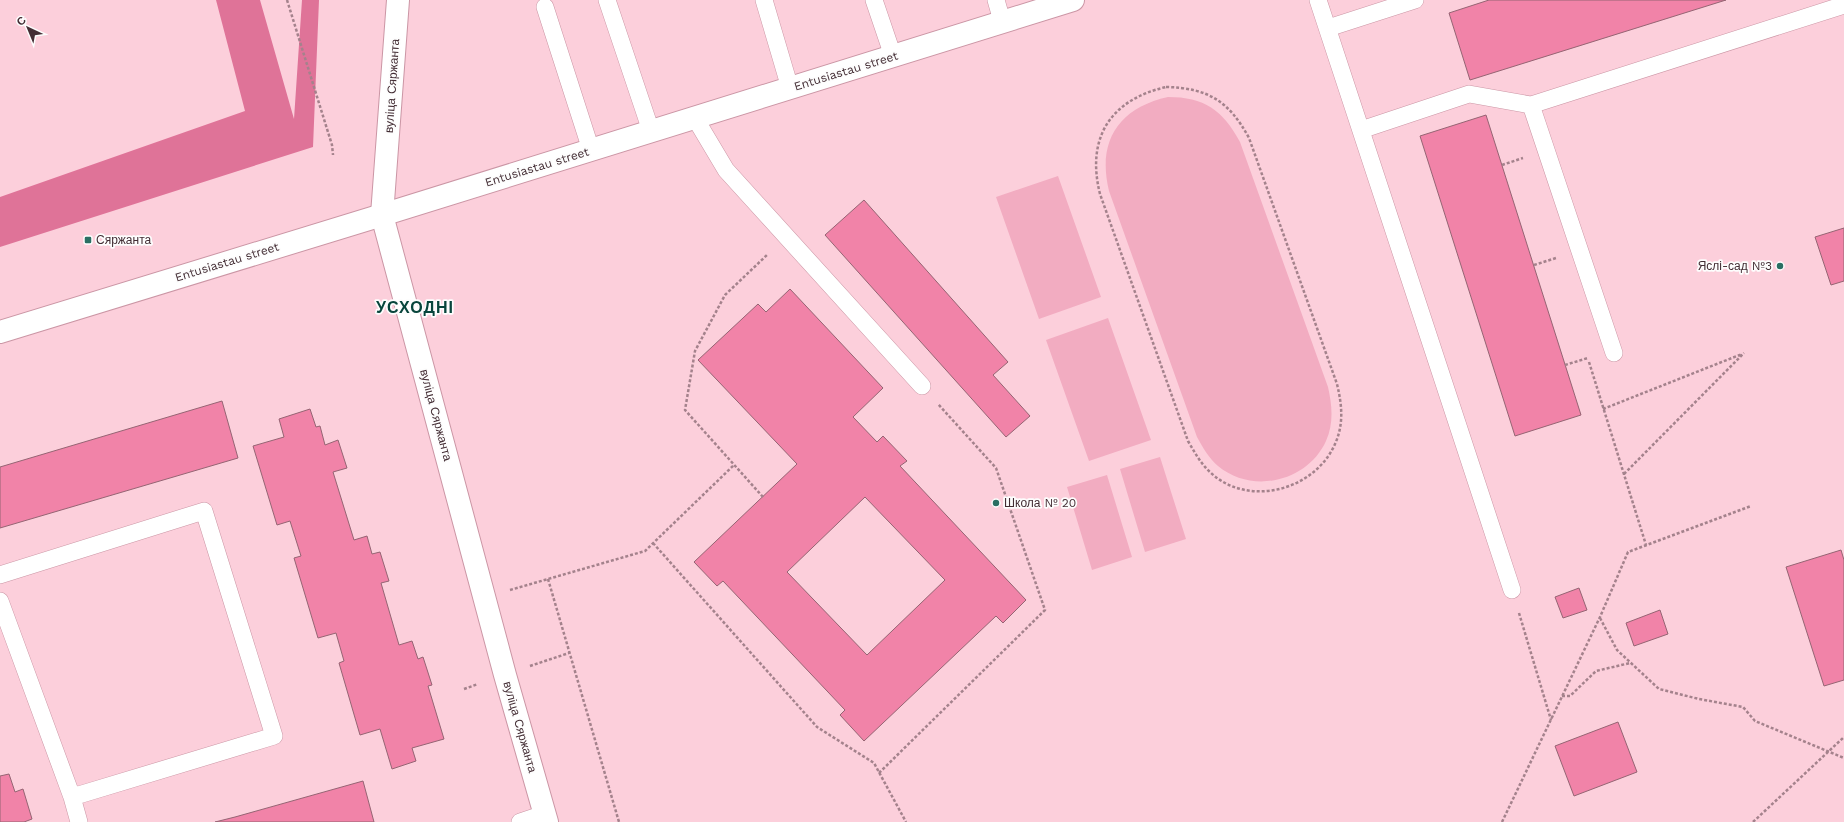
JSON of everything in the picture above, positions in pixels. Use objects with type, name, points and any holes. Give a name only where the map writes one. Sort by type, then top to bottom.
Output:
[{"type":"main road","name":"вуліца Сяржанта","points":[[398,0],[382,215],[546,818]]},
{"type":"main road","name":"Entusiastau street","points":[[0,332],[651,132],[1073,0]]},
{"type":"lane","points":[[607,0],[651,132]]},
{"type":"lane","points":[[764,0],[790,88]]},
{"type":"lane","points":[[874,0],[893,56]]},
{"type":"lane","points":[[996,0],[1002,21]]},
{"type":"lane","points":[[1318,0],[1512,590]]},
{"type":"lane","points":[[1328,28],[1415,0]]},
{"type":"lane","points":[[1361,130],[1470,94],[1531,105],[1844,5]]},
{"type":"lane","points":[[545,7],[591,150]]},
{"type":"lane","points":[[1531,105],[1614,353]]},
{"type":"lane","points":[[695,118],[726,170],[922,386]]},
{"type":"lane","points":[[0,575],[204,511],[274,736],[72,797]]},
{"type":"lane","points":[[1,606],[72,797],[79,822]]},
{"type":"lane","points":[[520,822],[546,818]]},
{"type":"path","points":[[287,0],[332,145],[333,155]]},
{"type":"path","points":[[1166,87],[1187,88],[1207,94],[1225,104],[1239,120],[1249,138],[1337,384],[1342,404],[1341,425],[1335,445],[1324,462],[1309,477],[1290,486],[1270,492],[1250,491],[1218,478],[1198,459],[1188,441],[1100,194],[1095,174],[1096,154],[1102,134],[1113,116],[1128,102],[1146,92],[1166,87]]},
{"type":"path","points":[[1522,151],[1526,165]]},
{"type":"path","points":[[1502,165],[1524,158]]},
{"type":"path","points":[[763,497],[685,410],[695,351],[725,295],[787,236]]},
{"type":"path","points":[[1554,251],[1558,265]]},
{"type":"path","points":[[1534,265],[1556,258]]},
{"type":"path","points":[[1585,351],[1646,545]]},
{"type":"path","points":[[1603,409],[1744,353],[1624,474]]},
{"type":"path","points":[[1565,365],[1588,358]]},
{"type":"path","points":[[879,773],[1045,610],[996,468],[922,386]]},
{"type":"path","points":[[485,598],[645,551],[734,465]]},
{"type":"path","points":[[1502,822],[1600,618],[1628,552],[1751,506]]},
{"type":"path","points":[[653,543],[817,727],[874,763],[906,822]]},
{"type":"path","points":[[548,579],[619,822]]},
{"type":"path","points":[[1512,590],[1551,720]]},
{"type":"path","points":[[1600,618],[1617,650],[1659,689],[1699,699],[1743,707],[1756,721],[1844,758]]},
{"type":"path","points":[[1562,696],[1570,696],[1596,671],[1630,663]]},
{"type":"path","points":[[1753,822],[1844,737]]},
{"type":"shaded area","points":[[216,0],[260,0],[294,119],[302,0],[319,0],[313,147],[0,247],[0,197],[245,111]]},
{"type":"shaded area","points":[[1168,97],[1181,98],[1202,103],[1211,108],[1227,121],[1234,131],[1240,142],[1328,387],[1332,414],[1329,434],[1326,441],[1318,455],[1306,466],[1293,474],[1278,479],[1263,481],[1247,480],[1232,475],[1215,463],[1197,437],[1109,191],[1106,173],[1106,157],[1109,143],[1115,130],[1124,119],[1136,109],[1151,102]]},
{"type":"shaded area","points":[[1058,176],[1101,297],[1039,319],[996,197]]},
{"type":"shaded area","points":[[1108,318],[1151,440],[1089,461],[1046,340]]},
{"type":"shaded area","points":[[1160,457],[1186,539],[1145,552],[1120,469]]},
{"type":"shaded area","points":[[1107,475],[1132,557],[1092,570],[1067,487]]},
{"type":"building","points":[[1489,0],[1726,0],[1470,80],[1449,13]]},
{"type":"building","points":[[1486,115],[1581,415],[1515,436],[1420,136]]},
{"type":"building","points":[[864,200],[1008,362],[993,375],[1030,416],[1006,437],[825,235]]},
{"type":"building","points":[[1844,228],[1844,281],[1831,285],[1815,237]]},
{"type":"building","points":[[790,289],[883,388],[853,417],[877,442],[883,436],[907,461],[900,466],[1026,600],[1003,623],[996,616],[864,741],[840,715],[845,710],[723,581],[717,586],[694,562],[797,464],[698,360],[758,304],[766,312]],"holes":[[[865,497],[945,580],[867,655],[787,572]]]},
{"type":"building","points":[[222,401],[238,458],[0,528],[0,467]]},
{"type":"building","points":[[310,409],[316,427],[320,426],[325,445],[338,440],[347,468],[333,472],[354,540],[367,536],[372,554],[380,552],[389,581],[381,583],[399,645],[412,641],[418,659],[423,657],[432,685],[428,686],[444,739],[412,748],[416,761],[392,769],[380,729],[360,735],[339,663],[344,661],[336,633],[318,638],[294,558],[301,556],[290,521],[277,525],[253,446],[284,437],[279,419]]},
{"type":"building","points":[[1841,550],[1844,560],[1844,680],[1824,686],[1786,567]]},
{"type":"building","points":[[1579,588],[1587,610],[1563,618],[1555,597]]},
{"type":"building","points":[[1660,610],[1668,634],[1634,646],[1626,623]]},
{"type":"building","points":[[1618,722],[1637,772],[1574,796],[1555,746]]},
{"type":"building","points":[[9,774],[15,792],[23,789],[32,819],[24,822],[0,822],[0,776]]},
{"type":"building","points":[[363,781],[374,822],[215,822],[235,817]]},
{"type":"place","name":"Сяржанта","points":[[88,240]]},
{"type":"place","name":"Яслі-сад №3","points":[[1780,266]]},
{"type":"place","name":"Школа № 20","points":[[996,503]]},
{"type":"district","name":"УСХОДНІ","points":[[415,307]]}]
